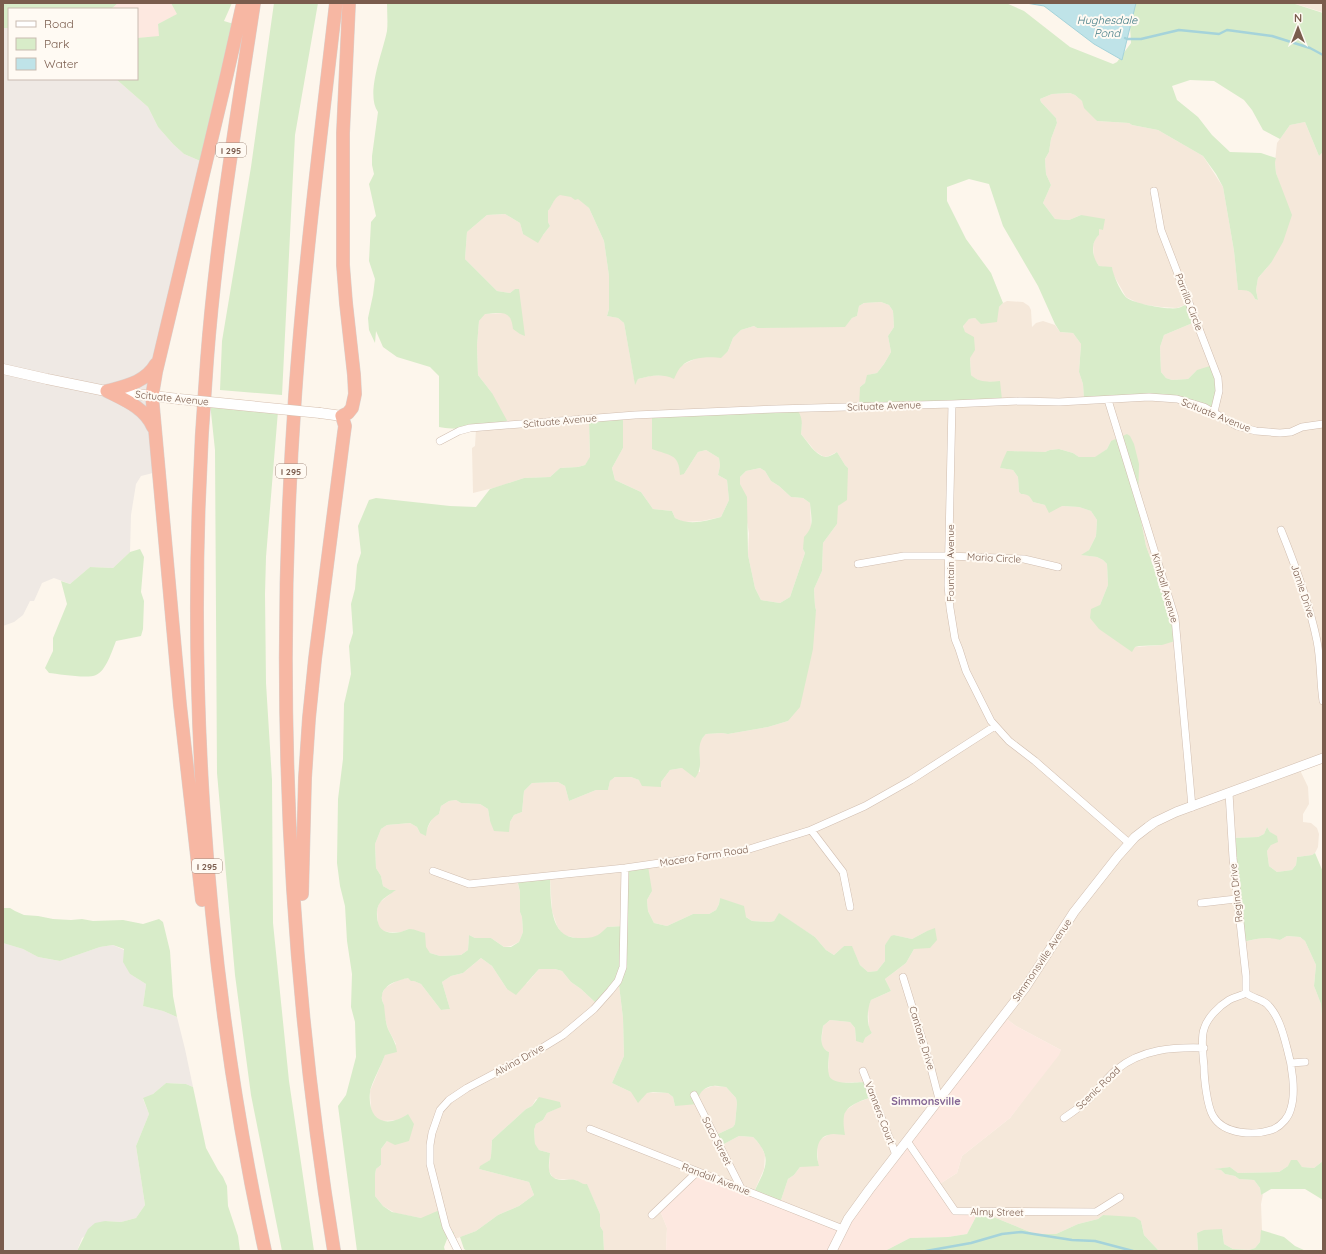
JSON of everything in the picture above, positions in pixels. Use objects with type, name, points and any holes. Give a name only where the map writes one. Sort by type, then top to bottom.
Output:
[{"type":"highway","points":[[220,983],[207,934],[198,866],[180,705],[152,396],[154,378],[228,74],[243,3]]},
{"type":"highway","name":"I 295","points":[[254,3],[227,179],[215,276],[205,379],[198,507],[197,626],[200,745],[207,864],[220,983],[238,1109],[265,1251]]},
{"type":"highway","name":"I 295","points":[[334,1251],[315,1114],[298,941],[292,850],[287,715],[287,617],[290,496],[295,397],[303,299],[336,3]]},
{"type":"highway","points":[[298,941],[302,885],[309,718],[345,426],[342,416],[350,411],[354,404],[355,394],[343,265],[343,133],[349,3]]},
{"type":"highway","points":[[107,391],[135,382],[145,377],[154,367],[161,351]]},
{"type":"highway","points":[[107,391],[133,405],[142,412],[151,423],[155,438]]},
{"type":"main road","name":"Scituate Avenue","points":[[3,369],[107,391],[342,416]]},
{"type":"street","name":"Parrillo Circle","points":[[1154,192],[1161,230],[1218,378],[1219,391],[1214,412]]},
{"type":"street","name":"Scituate Avenue","points":[[440,441],[459,431],[470,428],[576,419],[761,410],[1020,401],[1059,402],[1166,397],[1177,398],[1214,412],[1237,426],[1269,433],[1290,432],[1302,427],[1323,424]]},
{"type":"street","name":"Kimball Avenue","points":[[1108,400],[1175,618],[1192,807]]},
{"type":"street","name":"Fountain Avenue","points":[[952,404],[948,556],[950,608],[955,639],[966,671],[991,721],[1009,741],[1129,843]]},
{"type":"street","name":"Jamie Drive","points":[[1281,530],[1307,600],[1317,642],[1323,701]]},
{"type":"street","name":"Maria Circle","points":[[858,564],[904,556],[948,556],[1024,559],[1058,567]]},
{"type":"street","name":"Macera Farm Road","points":[[433,872],[469,884],[625,868],[742,851],[811,830],[865,806],[911,780],[995,726]]},
{"type":"street","name":"Simmonsville Avenue","points":[[832,1251],[848,1219],[1025,988],[1074,912],[1129,843],[1155,822],[1176,812],[1323,758]]},
{"type":"street","name":"Regina Drive","points":[[1229,793],[1236,899],[1246,976],[1246,993]]},
{"type":"street","points":[[811,830],[843,872],[850,907]]},
{"type":"street","name":"Alvina Drive","points":[[458,1251],[446,1227],[431,1171],[430,1145],[432,1133],[440,1110],[454,1096],[467,1088],[537,1051],[563,1035],[594,1009],[618,981],[623,967],[625,868]]},
{"type":"street","points":[[1201,903],[1236,899]]},
{"type":"street","name":"Cantone Drive","points":[[903,977],[939,1099]]},
{"type":"street","points":[[1246,993],[1249,996],[1266,1003],[1270,1008],[1281,1028],[1290,1064],[1293,1097],[1291,1108],[1284,1122],[1275,1128],[1263,1132],[1247,1132],[1226,1129],[1218,1123],[1211,1112],[1205,1085],[1204,1030],[1213,1014],[1230,1000],[1246,993]]},
{"type":"street","name":"Scenic Road","points":[[1064,1118],[1087,1101],[1117,1069],[1131,1060],[1154,1051],[1170,1048],[1204,1048]]},
{"type":"street","points":[[1290,1064],[1305,1062]]},
{"type":"street","name":"Vanners Court","points":[[863,1071],[896,1155]]},
{"type":"street","name":"Saco Street","points":[[694,1095],[741,1188]]},
{"type":"street","name":"Randall Avenue","points":[[590,1129],[843,1229]]},
{"type":"street","name":"Almy Street","points":[[907,1141],[955,1211],[1096,1212],[1120,1197]]},
{"type":"street","points":[[652,1215],[697,1172]]},
{"type":"shaded area","points":[[118,3],[171,3],[178,14],[158,24],[160,37],[138,38],[138,8],[112,8]]},
{"type":"shaded area","points":[[1292,3],[1323,3],[1323,13],[1322,12]]},
{"type":"shaded area","points":[[3,28],[8,28],[8,80],[117,80],[148,107],[158,127],[173,144],[184,154],[205,163],[151,396],[157,472],[141,476],[136,484],[131,515],[130,552],[113,568],[90,567],[70,584],[54,578],[42,583],[34,601],[30,601],[23,615],[14,622],[3,626]]},
{"type":"shaded area","points":[[1070,93],[1082,101],[1097,121],[1129,123],[1132,125],[1158,130],[1203,156],[1223,187],[1234,251],[1238,289],[1246,290],[1252,293],[1255,299],[1258,300],[1256,290],[1258,278],[1271,263],[1283,194],[1276,173],[1275,162],[1277,143],[1290,125],[1305,122],[1319,156],[1323,152],[1323,758],[1299,768],[1308,787],[1309,804],[1303,814],[1303,822],[1311,823],[1317,828],[1319,834],[1318,847],[1312,855],[1297,857],[1296,865],[1292,870],[1277,872],[1269,866],[1267,851],[1271,845],[1270,832],[1267,827],[1264,834],[1258,837],[1232,838],[1243,942],[1261,938],[1275,938],[1280,940],[1287,936],[1300,937],[1305,941],[1316,965],[1314,986],[1321,1004],[1323,1029],[1323,1161],[1314,1168],[1302,1167],[1299,1164],[1288,1166],[1279,1172],[1238,1173],[1230,1167],[1216,1169],[1239,1179],[1254,1180],[1260,1188],[1261,1195],[1263,1194],[1261,1204],[1262,1230],[1260,1242],[1255,1248],[1249,1250],[1233,1249],[1224,1244],[1222,1229],[1197,1233],[1198,1251],[1159,1251],[1144,1235],[1141,1221],[1103,1215],[1098,1219],[1078,1224],[1056,1234],[1035,1234],[986,1214],[955,1210],[938,1185],[957,1173],[962,1156],[1010,1118],[1061,1050],[1016,1026],[1004,1017],[844,1226],[780,1203],[788,1179],[794,1175],[800,1167],[818,1161],[817,1147],[819,1140],[828,1135],[843,1117],[845,1111],[856,1103],[872,1097],[867,1082],[837,1083],[831,1079],[828,1074],[829,1052],[821,1045],[823,1026],[830,1020],[850,1022],[855,1028],[856,1041],[865,1038],[872,1033],[869,1029],[868,1007],[871,1000],[891,991],[885,979],[906,963],[927,931],[912,939],[894,935],[885,945],[885,961],[877,971],[868,972],[860,965],[852,947],[844,946],[834,955],[826,950],[815,937],[779,914],[774,921],[752,921],[720,898],[716,910],[709,914],[693,914],[667,926],[654,923],[648,911],[647,900],[652,891],[624,926],[607,927],[601,934],[593,938],[576,938],[563,935],[557,926],[552,911],[550,877],[517,880],[520,892],[520,912],[522,917],[523,932],[519,942],[511,946],[504,947],[491,938],[475,938],[469,935],[468,950],[461,955],[440,956],[430,953],[408,929],[402,932],[389,932],[382,931],[378,925],[377,910],[379,903],[395,890],[390,890],[383,886],[381,876],[376,868],[375,844],[381,829],[387,825],[410,823],[417,827],[420,833],[427,829],[433,817],[439,814],[441,806],[449,801],[456,800],[461,803],[480,804],[488,809],[490,821],[494,828],[510,822],[514,815],[522,812],[524,791],[532,783],[558,782],[565,786],[569,801],[596,790],[608,790],[610,781],[615,777],[631,777],[639,780],[661,782],[670,770],[682,768],[700,772],[699,742],[706,734],[728,734],[768,727],[788,721],[816,610],[814,589],[822,571],[823,543],[837,524],[837,510],[841,503],[848,468],[837,452],[824,457],[815,451],[801,434],[802,424],[675,457],[684,474],[698,452],[706,450],[719,458],[720,466],[718,475],[727,480],[729,500],[721,517],[702,521],[683,522],[675,518],[672,511],[653,509],[641,492],[615,480],[612,468],[623,448],[589,421],[590,458],[585,465],[560,468],[550,477],[524,478],[473,493],[472,448],[475,446],[476,429],[492,393],[478,375],[477,346],[479,321],[484,314],[504,313],[509,315],[512,321],[515,289],[510,293],[497,291],[465,259],[467,232],[487,215],[505,214],[520,223],[523,234],[543,235],[550,226],[548,222],[548,211],[555,198],[560,194],[578,198],[589,208],[604,241],[609,276],[609,309],[607,316],[618,318],[624,323],[635,384],[638,379],[650,376],[666,375],[699,357],[715,357],[728,351],[733,338],[741,330],[754,326],[757,328],[846,325],[852,318],[857,316],[859,306],[864,303],[881,302],[889,305],[893,311],[894,327],[888,336],[891,352],[877,373],[868,375],[865,383],[860,387],[982,382],[971,375],[970,358],[963,325],[969,319],[975,318],[982,324],[1003,303],[1007,301],[1023,302],[1029,306],[1031,310],[1032,327],[1036,323],[1043,321],[1055,325],[1060,332],[1073,333],[1081,344],[1079,372],[1083,384],[1084,399],[1178,398],[1197,370],[1188,379],[1172,380],[1166,378],[1161,372],[1160,347],[1164,335],[1195,322],[1190,303],[1177,308],[1161,307],[1140,304],[1126,297],[1113,274],[1112,268],[1099,266],[1094,259],[1093,245],[1095,239],[1099,235],[1098,228],[1103,230],[1081,215],[1069,220],[1055,219],[1043,203],[1051,185],[1046,174],[1045,159],[1049,152],[1051,139],[1057,123],[1056,118],[1040,99],[1052,94]],"holes":[[[1111,441],[1138,505],[1146,546],[1167,603],[1162,645],[1135,647],[1100,605],[1108,585],[1107,564],[1097,557],[1082,555],[1089,550],[1096,536],[1097,520],[1091,511],[1079,507],[1045,505],[1033,502],[1031,497],[1027,494],[1021,494],[1019,492],[1018,477],[1013,470],[1000,468],[1014,451],[1045,452],[1059,449],[1073,453],[1079,457],[1095,458],[1107,449]]]},
{"type":"shaded area","points":[[760,468],[765,471],[771,481],[791,497],[803,498],[810,503],[811,527],[803,549],[805,553],[790,597],[780,603],[761,600],[755,588],[748,555],[749,533],[740,477],[746,471]]},
{"type":"shaded area","points":[[3,943],[23,949],[38,957],[60,961],[100,947],[113,945],[124,950],[130,974],[146,984],[143,1006],[163,1011],[177,1017],[185,1049],[193,1087],[186,1084],[166,1083],[153,1094],[143,1099],[149,1114],[136,1146],[145,1205],[136,1218],[121,1222],[105,1221],[82,1238],[77,1251],[3,1251]]},
{"type":"shaded area","points":[[481,958],[492,966],[507,989],[527,983],[539,969],[555,969],[562,971],[571,982],[597,1004],[619,985],[623,1018],[624,1056],[612,1083],[631,1092],[668,1093],[673,1097],[675,1106],[697,1098],[702,1090],[713,1086],[726,1087],[736,1098],[735,1124],[733,1127],[716,1135],[722,1145],[739,1136],[753,1137],[761,1146],[765,1155],[764,1169],[754,1192],[659,1208],[667,1228],[666,1251],[604,1251],[603,1231],[600,1226],[600,1214],[587,1185],[583,1185],[576,1180],[553,1178],[549,1171],[550,1153],[539,1150],[535,1145],[534,1130],[536,1124],[543,1120],[547,1113],[558,1108],[536,1099],[532,1106],[526,1109],[492,1140],[490,1160],[479,1169],[529,1182],[534,1195],[519,1206],[498,1215],[476,1231],[455,1239],[450,1232],[421,1218],[395,1213],[383,1206],[375,1196],[375,1175],[376,1169],[381,1165],[381,1149],[408,1114],[400,1120],[382,1121],[374,1117],[371,1109],[370,1091],[385,1055],[396,1044],[388,1029],[381,996],[385,988],[398,980],[408,978],[421,984],[441,1010],[450,1009],[442,982],[451,976],[463,973]]},
{"type":"shaded area","points":[[1004,1017],[1016,1026],[1061,1050],[1059,1055],[1010,1118],[962,1156],[957,1173],[938,1185],[955,1210],[979,1211],[967,1234],[948,1237],[910,1238],[885,1251],[666,1251],[667,1228],[659,1208],[697,1171],[841,1227]]},
{"type":"green space","points":[[3,3],[118,3],[112,8],[8,8],[8,28],[3,28]]},
{"type":"green space","points":[[171,3],[232,3],[224,21],[237,25],[205,163],[184,154],[173,144],[158,127],[148,107],[117,80],[138,80],[138,38],[159,36],[158,24],[177,14]]},
{"type":"green space","points":[[274,3],[318,3],[295,135],[282,395],[220,390],[222,341],[251,167]]},
{"type":"green space","points":[[387,3],[1006,3],[1024,11],[1070,47],[1113,64],[1117,62],[1131,43],[1130,27],[1136,3],[1292,3],[1323,13],[1323,152],[1319,156],[1305,122],[1290,125],[1280,139],[1263,130],[1252,110],[1244,100],[1214,81],[1190,80],[1172,86],[1177,100],[1198,117],[1212,135],[1230,152],[1261,153],[1276,158],[1276,173],[1292,215],[1283,242],[1271,263],[1258,278],[1256,290],[1258,300],[1255,299],[1248,291],[1238,290],[1234,251],[1223,187],[1203,156],[1158,130],[1132,125],[1129,123],[1097,121],[1084,108],[1082,101],[1070,93],[1052,94],[1040,99],[1056,118],[1057,123],[1051,139],[1049,152],[1045,159],[1046,174],[1051,185],[1043,203],[1055,219],[1069,220],[1081,215],[1105,219],[1103,230],[1099,229],[1099,235],[1094,242],[1093,250],[1095,258],[1099,266],[1112,267],[1118,284],[1127,298],[1144,304],[1167,308],[1178,308],[1190,303],[1195,322],[1164,335],[1160,347],[1161,372],[1166,378],[1172,380],[1188,379],[1197,370],[1213,365],[1219,382],[1215,410],[1178,398],[1084,399],[1083,384],[1079,372],[1081,344],[1073,333],[1060,332],[1055,324],[1038,286],[1003,226],[989,184],[969,179],[947,187],[947,201],[966,239],[991,273],[1003,303],[999,307],[997,322],[981,324],[975,318],[969,319],[963,326],[965,332],[974,337],[975,350],[970,358],[971,375],[981,381],[1000,381],[1002,400],[859,407],[860,387],[865,383],[867,375],[877,373],[891,352],[888,336],[894,327],[893,311],[889,305],[881,302],[864,303],[859,306],[857,316],[852,318],[845,327],[757,328],[754,326],[741,330],[733,338],[728,351],[721,358],[706,357],[695,359],[685,363],[677,372],[674,379],[665,376],[652,376],[638,379],[635,385],[624,323],[618,318],[607,316],[609,309],[609,276],[604,241],[589,208],[578,199],[575,200],[571,197],[560,195],[554,200],[548,211],[548,222],[550,226],[538,243],[523,234],[520,223],[505,214],[487,215],[467,232],[465,259],[497,291],[510,293],[515,289],[519,289],[525,336],[513,329],[510,318],[504,314],[485,314],[479,321],[477,346],[478,375],[492,393],[510,426],[465,429],[439,427],[439,376],[430,367],[397,357],[383,347],[376,331],[375,343],[369,330],[368,318],[375,279],[369,261],[371,222],[376,216],[369,184],[374,174],[372,156],[378,112],[374,104],[373,95],[376,73],[387,31]]},
{"type":"green space","points":[[210,403],[278,411],[266,557],[265,594],[266,683],[272,780],[273,923],[289,1081],[314,1251],[282,1251],[251,1095],[235,975],[217,773],[215,450]]},
{"type":"green space","points":[[798,411],[802,425],[801,434],[818,454],[825,457],[837,452],[848,468],[847,500],[838,506],[837,524],[823,543],[822,571],[814,589],[816,610],[813,649],[800,707],[788,721],[768,727],[728,734],[706,734],[700,744],[700,767],[695,778],[682,768],[670,770],[661,782],[661,787],[642,786],[639,780],[631,777],[615,777],[610,781],[608,790],[596,790],[569,801],[565,786],[558,782],[532,783],[524,791],[522,812],[514,815],[510,822],[509,832],[494,831],[490,821],[488,809],[480,804],[461,803],[456,800],[449,801],[441,806],[439,814],[433,818],[427,829],[426,836],[420,833],[417,827],[410,823],[387,825],[381,829],[375,844],[376,868],[381,876],[383,886],[390,890],[396,890],[382,900],[378,907],[377,916],[379,926],[384,931],[391,933],[414,929],[425,933],[426,947],[430,953],[440,956],[461,955],[468,950],[469,935],[475,938],[491,938],[504,947],[511,947],[519,942],[523,932],[522,917],[520,912],[520,892],[517,879],[550,877],[551,906],[557,925],[562,932],[570,937],[592,937],[601,933],[607,927],[624,926],[626,868],[648,866],[652,891],[647,900],[648,911],[654,923],[667,926],[693,914],[709,914],[716,910],[720,898],[744,906],[746,917],[752,921],[774,921],[779,913],[815,937],[826,950],[834,955],[844,946],[852,946],[860,965],[868,972],[877,971],[885,961],[885,945],[891,936],[894,935],[912,939],[935,928],[937,940],[930,948],[914,949],[906,963],[885,979],[891,991],[871,1000],[868,1017],[870,1030],[872,1033],[865,1038],[863,1043],[856,1041],[855,1028],[850,1022],[830,1020],[823,1026],[822,1044],[823,1047],[829,1052],[828,1069],[831,1078],[835,1081],[846,1083],[867,1082],[872,1097],[851,1106],[845,1112],[845,1135],[830,1134],[821,1140],[817,1153],[819,1166],[800,1167],[794,1175],[788,1179],[780,1203],[754,1192],[766,1164],[764,1151],[760,1144],[753,1137],[739,1136],[722,1145],[716,1135],[733,1127],[735,1124],[736,1098],[726,1087],[715,1086],[706,1088],[701,1092],[698,1104],[675,1106],[673,1097],[668,1093],[647,1093],[638,1103],[631,1092],[612,1083],[624,1056],[623,1018],[619,985],[597,1004],[571,982],[562,971],[555,969],[539,969],[516,995],[507,989],[492,966],[481,958],[463,973],[451,976],[442,982],[450,1009],[441,1010],[421,984],[411,981],[408,978],[392,983],[385,988],[382,998],[387,1026],[395,1043],[397,1052],[385,1055],[371,1088],[370,1102],[375,1116],[380,1120],[392,1121],[400,1119],[408,1114],[414,1124],[409,1141],[395,1145],[387,1141],[381,1149],[381,1165],[376,1169],[375,1175],[375,1196],[383,1206],[392,1212],[421,1218],[442,1209],[450,1232],[454,1232],[453,1236],[449,1234],[444,1247],[445,1251],[357,1251],[338,1106],[346,1095],[356,1057],[355,1022],[351,1007],[352,974],[347,941],[345,906],[340,886],[337,863],[338,799],[343,759],[344,704],[351,674],[349,646],[353,633],[351,604],[355,589],[357,565],[361,553],[358,526],[369,500],[376,498],[450,506],[476,507],[490,489],[524,478],[550,477],[560,468],[585,465],[590,457],[589,421],[623,419],[623,448],[612,468],[615,480],[641,492],[653,509],[672,511],[675,518],[686,522],[698,522],[721,517],[729,500],[727,480],[718,475],[720,466],[719,458],[706,450],[698,452],[684,474],[680,475],[678,463],[672,456],[652,449],[652,417]],"holes":[[[760,468],[765,471],[771,481],[791,497],[803,498],[810,503],[812,522],[810,529],[804,537],[803,549],[805,553],[790,597],[780,603],[761,600],[755,588],[748,555],[747,497],[740,484],[740,477],[746,471]]]},
{"type":"green space","points":[[1127,434],[1130,436],[1134,444],[1139,464],[1138,505],[1146,546],[1167,603],[1175,641],[1162,645],[1135,647],[1132,652],[1099,629],[1090,618],[1091,609],[1100,605],[1108,585],[1107,564],[1097,557],[1081,555],[1089,550],[1096,536],[1097,520],[1091,511],[1079,507],[1062,506],[1049,513],[1045,505],[1033,502],[1031,498],[1019,492],[1018,477],[1013,470],[1000,468],[1007,451],[1045,452],[1059,449],[1073,453],[1079,457],[1095,457],[1107,449],[1111,441]]},
{"type":"green space","points":[[140,549],[144,557],[141,592],[144,601],[143,629],[141,636],[116,641],[106,665],[100,673],[96,675],[80,676],[49,673],[45,668],[53,651],[53,638],[67,604],[61,581],[70,584],[90,567],[113,568],[130,552]]},
{"type":"green space","points":[[1267,827],[1270,832],[1277,836],[1278,842],[1271,845],[1267,851],[1269,866],[1277,872],[1292,870],[1296,865],[1297,857],[1312,855],[1315,853],[1323,872],[1323,1029],[1321,1004],[1314,986],[1316,965],[1305,941],[1300,937],[1287,936],[1280,940],[1266,938],[1243,942],[1232,838],[1258,837],[1264,834]]},
{"type":"green space","points":[[3,908],[10,908],[24,915],[53,919],[82,919],[93,921],[123,920],[143,924],[159,919],[163,922],[170,951],[173,996],[177,1017],[163,1011],[143,1006],[146,984],[130,974],[123,962],[124,949],[113,945],[100,947],[60,961],[38,957],[23,949],[3,943]]},
{"type":"green space","points":[[166,1083],[186,1084],[193,1087],[206,1148],[227,1186],[228,1206],[238,1236],[240,1251],[77,1251],[88,1229],[95,1223],[105,1221],[121,1222],[136,1218],[145,1205],[136,1146],[149,1114],[143,1098],[153,1094]]},
{"type":"green space","points":[[539,1097],[560,1102],[561,1107],[547,1113],[543,1120],[536,1124],[534,1130],[535,1144],[539,1150],[550,1153],[549,1171],[553,1177],[562,1180],[577,1180],[587,1184],[600,1214],[600,1226],[603,1231],[604,1251],[467,1251],[464,1249],[460,1237],[476,1231],[498,1215],[519,1206],[534,1195],[529,1182],[479,1169],[480,1166],[490,1160],[492,1140],[526,1109],[532,1106]]},
{"type":"green space","points":[[1291,1160],[1297,1160],[1302,1167],[1314,1168],[1323,1161],[1323,1200],[1305,1189],[1271,1189],[1261,1195],[1260,1188],[1254,1180],[1239,1179],[1235,1176],[1225,1174],[1221,1170],[1214,1169],[1230,1167],[1238,1173],[1279,1172],[1288,1166]]},
{"type":"green space","points":[[978,1213],[986,1214],[1035,1234],[1056,1234],[1078,1224],[1098,1219],[1103,1215],[1135,1217],[1141,1221],[1144,1235],[1159,1251],[885,1251],[910,1238],[948,1237],[967,1234]]},
{"type":"green space","points":[[1222,1229],[1224,1244],[1233,1249],[1249,1250],[1255,1248],[1260,1242],[1261,1230],[1284,1237],[1295,1246],[1306,1251],[1198,1251],[1197,1233],[1204,1230]]},
{"type":"water","name":"Hughesdale Pond","points":[[1026,3],[1136,3],[1122,60],[1094,44],[1044,6]]},
{"type":"waterway","points":[[1125,38],[1141,39],[1179,30],[1219,34],[1227,30],[1272,36],[1310,48],[1323,55]]},
{"type":"waterway","points":[[926,1251],[971,1243],[1002,1234],[1021,1232],[1072,1240],[1095,1241],[1133,1251]]},
{"type":"district","name":"Simmonsville","points":[[926,1101]]}]
